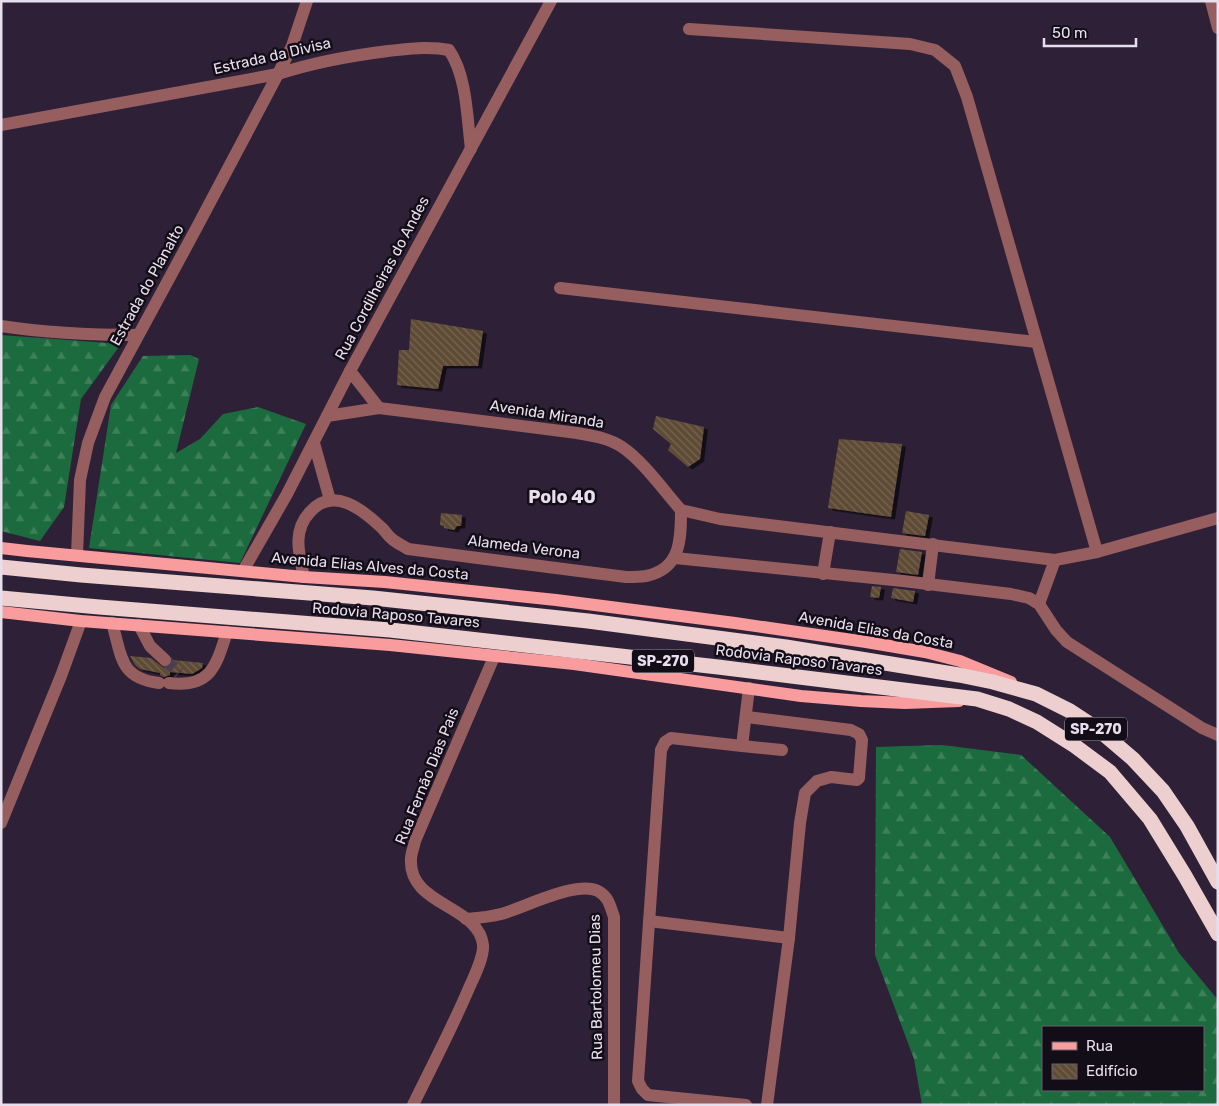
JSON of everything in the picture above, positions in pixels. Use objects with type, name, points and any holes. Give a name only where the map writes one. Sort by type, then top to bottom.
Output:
[{"type":"highway","name":"Rodovia Raposo Tavares","points":[[1,567],[374,598],[669,630],[776,645],[993,682],[1036,694],[1070,711],[1099,730],[1133,760],[1163,791],[1187,826],[1218,882]]},
{"type":"highway","name":"Rodovia Raposo Tavares","points":[[1,598],[390,630],[977,699],[1009,709],[1037,722],[1075,746],[1110,772],[1150,818],[1218,934]]},
{"type":"main road","name":"Avenida Elias Alves da Costa","points":[[1,548],[304,577],[385,582],[556,600],[735,623]]},
{"type":"main road","points":[[1,612],[81,621],[390,645],[574,664],[801,696],[861,701],[937,703],[977,699]]},
{"type":"main road","name":"Avenida Elias da Costa","points":[[735,623],[925,652],[960,661],[994,674],[1036,694]]},
{"type":"street","name":"Estrada do Planalto","points":[[77,555],[80,480],[88,443],[104,397],[198,227],[278,74],[292,46],[307,1]]},
{"type":"street","name":"Rua Cordilheiras do Andes","points":[[243,571],[314,443],[350,371],[551,1]]},
{"type":"street","points":[[1212,1],[1218,28]]},
{"type":"street","points":[[689,29],[910,44],[935,50],[955,66],[967,97],[1097,552]]},
{"type":"street","name":"Estrada da Divisa","points":[[1,125],[278,74],[312,62],[351,55],[435,47],[449,50],[457,62],[461,76],[471,149]]},
{"type":"street","points":[[560,288],[1036,342]]},
{"type":"street","points":[[1,326],[80,335],[138,335]]},
{"type":"street","points":[[350,371],[378,408]]},
{"type":"street","name":"Avenida Miranda","points":[[327,416],[378,408],[578,432],[602,437],[622,446],[632,455],[681,510]]},
{"type":"street","points":[[304,577],[298,550],[298,533],[304,518],[315,506],[323,501],[330,500],[314,443]]},
{"type":"street","name":"Alameda Verona","points":[[330,500],[347,503],[356,508],[383,529],[390,538],[408,548],[626,577],[646,576],[663,569],[675,558]]},
{"type":"street","points":[[1218,518],[1097,552],[1055,560],[720,518],[681,510],[681,536],[675,558],[903,581],[1011,594],[1029,598],[1039,604],[1056,630],[1067,642],[1202,728],[1218,734]]},
{"type":"street","points":[[823,574],[830,532]]},
{"type":"street","points":[[928,585],[933,544]]},
{"type":"street","points":[[1039,604],[1055,560]]},
{"type":"street","points":[[1,823],[61,676],[81,621]]},
{"type":"street","points":[[112,623],[127,670],[136,678],[164,683],[189,683],[202,680],[210,674],[218,659],[227,632]]},
{"type":"street","points":[[139,625],[150,646],[165,660]]},
{"type":"street","name":"Rua Fernão Dias Pais","points":[[413,1105],[454,1023],[478,968],[484,946],[478,931],[466,919],[426,893],[414,877],[410,860],[415,841],[494,657]]},
{"type":"street","points":[[178,673],[189,683]]},
{"type":"street","points":[[742,746],[749,688]]},
{"type":"street","points":[[747,716],[851,730],[859,734],[862,740],[860,778],[857,780],[831,777],[817,781],[806,793],[800,823],[789,938],[767,1105]]},
{"type":"street","points":[[746,1105],[648,1095],[638,1081],[661,750],[671,738],[782,750]]},
{"type":"street","name":"Rua Bartolomeu Dias","points":[[466,919],[500,915],[552,895],[581,888],[598,891],[608,899],[614,917],[614,1105]]},
{"type":"street","points":[[649,921],[789,938]]},
{"type":"green space","points":[[1,335],[121,344],[81,399],[64,507],[40,541],[1,531]]},
{"type":"green space","points":[[190,355],[199,359],[176,453],[200,439],[223,414],[258,407],[306,424],[240,563],[89,548],[111,405],[143,356]]},
{"type":"green space","points":[[942,745],[1021,755],[1110,837],[1179,953],[1218,1000],[1218,1105],[922,1105],[914,1059],[875,955],[876,747]]},
{"type":"building","points":[[411,319],[483,331],[478,366],[443,366],[438,389],[397,385],[399,350],[409,350]]},
{"type":"building","points":[[656,416],[704,427],[700,459],[688,467],[668,450],[671,444],[653,429]]},
{"type":"building","points":[[839,439],[902,444],[891,517],[828,508]]},
{"type":"building","points":[[906,511],[929,515],[925,536],[902,533]]},
{"type":"building","points":[[441,513],[462,515],[461,526],[457,526],[454,530],[444,528],[444,526],[440,525]]},
{"type":"building","points":[[900,549],[922,552],[918,575],[896,572]]},
{"type":"building","points":[[872,586],[881,587],[879,598],[870,597]]},
{"type":"building","points":[[893,588],[915,591],[913,602],[891,598]]},
{"type":"building","points":[[130,656],[151,658],[164,668],[171,666],[173,660],[203,663],[202,668],[192,674],[170,672],[170,675],[164,677],[160,673],[140,669],[135,665]]},
{"type":"tunnel","points":[[165,660],[179,673]]},
{"type":"district","name":"Polo 40","points":[[562,497]]}]
